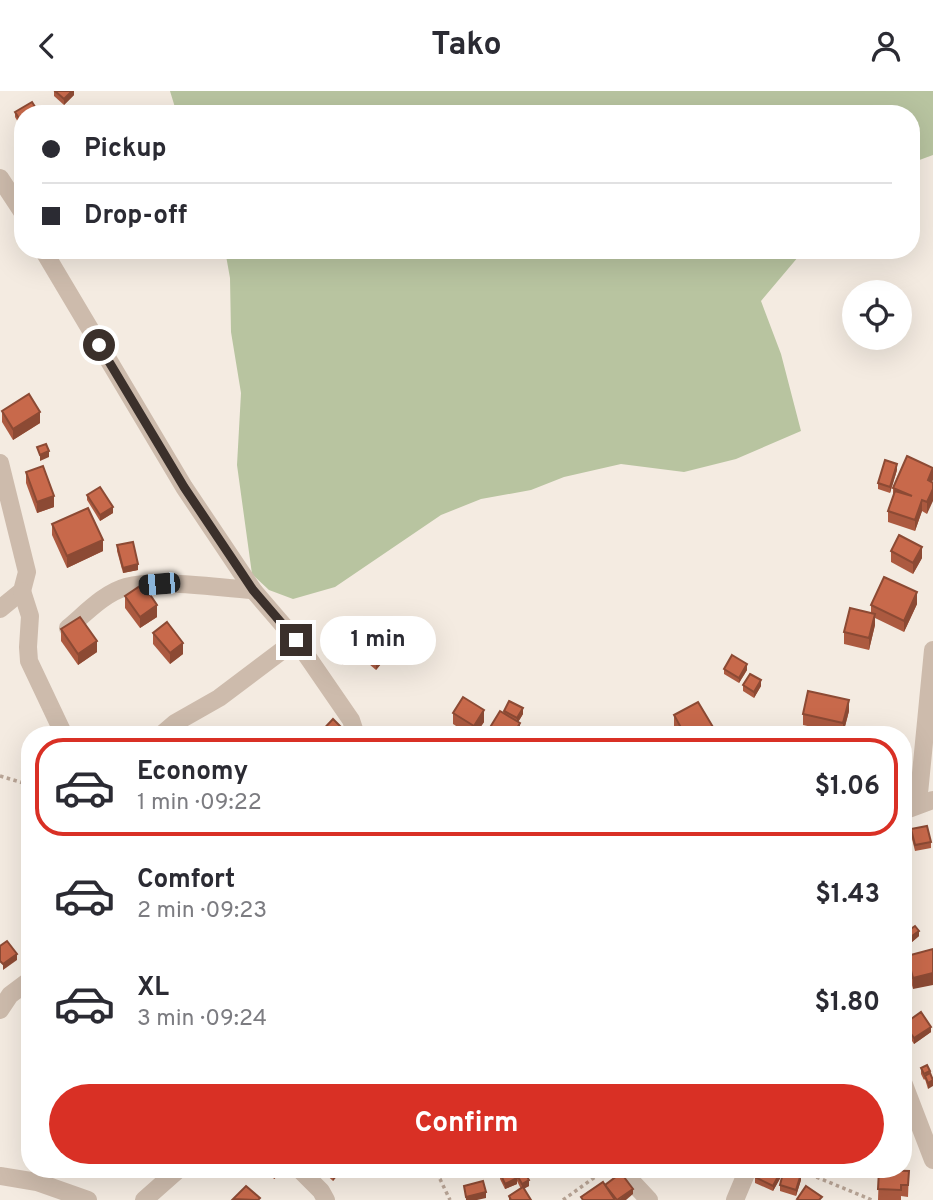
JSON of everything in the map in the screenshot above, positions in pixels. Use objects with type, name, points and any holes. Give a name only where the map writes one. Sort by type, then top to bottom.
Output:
[{"type":"street","points":[[0,179],[14,200]]},
{"type":"street","points":[[48,259],[184,487],[253,590],[296,640],[353,726]]},
{"type":"street","points":[[0,463],[27,572],[22,591],[30,616],[29,661],[60,726]]},
{"type":"street","points":[[68,628],[100,600],[125,587],[159,584],[253,590]]},
{"type":"street","points":[[0,609],[22,591]]},
{"type":"street","points":[[172,726],[219,698],[296,640]]},
{"type":"street","points":[[918,805],[933,650]]},
{"type":"street","points":[[0,1010],[10,995],[21,987]]},
{"type":"street","points":[[912,1105],[933,1160]]},
{"type":"street","points":[[0,1176],[37,1182],[88,1200]]},
{"type":"street","points":[[144,1200],[169,1178]]},
{"type":"street","points":[[307,1178],[326,1200]]},
{"type":"street","points":[[628,1178],[649,1200]]},
{"type":"street","points":[[735,1200],[744,1178]]},
{"type":"path","points":[[0,776],[21,782]]},
{"type":"path","points":[[439,1178],[450,1200]]},
{"type":"path","points":[[562,1200],[594,1178]]},
{"type":"path","points":[[819,1178],[872,1200]]},
{"type":"green space","points":[[170,91],[933,91],[933,155],[920,160],[920,105],[174,105]]},
{"type":"green space","points":[[227,259],[796,259],[761,301],[781,354],[801,431],[736,459],[684,472],[621,464],[564,477],[531,490],[481,499],[441,515],[335,587],[293,599],[269,590],[252,574],[237,465],[241,393],[231,332],[230,278]]},
{"type":"building","points":[[55,91],[72,91],[64,99]]},
{"type":"building","points":[[29,394],[40,412],[13,429],[2,411]]},
{"type":"building","points":[[46,444],[49,451],[40,455],[37,447]]},
{"type":"building","points":[[907,456],[933,468],[928,480],[933,483],[933,489],[927,502],[922,500],[915,520],[888,511],[895,491],[912,496],[893,488]]},
{"type":"building","points":[[885,460],[897,464],[890,487],[878,483]]},
{"type":"building","points":[[43,466],[54,496],[37,502],[26,472]]},
{"type":"building","points":[[100,487],[113,507],[100,515],[87,495]]},
{"type":"building","points":[[88,508],[103,540],[67,556],[52,524]]},
{"type":"building","points":[[899,535],[922,547],[913,563],[891,551]]},
{"type":"building","points":[[133,542],[138,564],[123,568],[117,545]]},
{"type":"building","points":[[884,577],[917,592],[904,621],[871,605]]},
{"type":"building","points":[[143,584],[157,605],[140,617],[125,596]]},
{"type":"building","points":[[850,608],[875,614],[869,638],[844,632]]},
{"type":"building","points":[[80,617],[97,641],[78,654],[61,629]]},
{"type":"building","points":[[409,620],[414,624],[409,630],[404,626]]},
{"type":"building","points":[[167,622],[183,643],[170,653],[153,633]]},
{"type":"building","points":[[363,643],[368,647],[363,653],[358,648]]},
{"type":"building","points":[[345,648],[349,652],[343,659],[339,656]]},
{"type":"building","points":[[375,652],[381,658],[376,664],[369,658]]},
{"type":"building","points":[[732,655],[747,664],[739,678],[724,669]]},
{"type":"building","points":[[750,674],[761,680],[754,692],[743,685]]},
{"type":"building","points":[[808,691],[849,700],[843,723],[803,714]]},
{"type":"building","points":[[463,697],[484,710],[474,726],[453,713]]},
{"type":"building","points":[[509,701],[523,708],[517,718],[504,711]]},
{"type":"building","points":[[698,702],[712,726],[680,726],[674,715]]},
{"type":"building","points":[[500,711],[520,723],[518,726],[491,726]]},
{"type":"building","points":[[333,719],[340,726],[326,726]]},
{"type":"building","points":[[927,826],[931,842],[915,845],[912,829]]},
{"type":"building","points":[[915,926],[919,931],[912,936],[912,928]]},
{"type":"building","points":[[7,941],[17,954],[3,964],[0,961],[0,946]]},
{"type":"building","points":[[933,949],[933,973],[913,978],[912,955]]},
{"type":"building","points":[[921,1012],[931,1027],[914,1038],[912,1018]]},
{"type":"building","points":[[927,1065],[930,1071],[924,1074],[921,1068]]},
{"type":"building","points":[[930,1073],[933,1080],[928,1083],[925,1076]]},
{"type":"building","points":[[502,1178],[517,1178],[505,1184]]},
{"type":"building","points":[[519,1178],[528,1178],[529,1180],[522,1184]]},
{"type":"building","points":[[614,1178],[625,1178],[633,1189],[617,1200],[605,1185]]},
{"type":"building","points":[[757,1178],[777,1178],[773,1186]]},
{"type":"building","points":[[782,1178],[800,1178],[796,1190],[780,1185]]},
{"type":"building","points":[[879,1178],[908,1178],[908,1185],[901,1185],[901,1190],[878,1189]]},
{"type":"building","points":[[483,1181],[486,1192],[466,1197],[464,1186]]},
{"type":"building","points":[[603,1182],[615,1200],[583,1200],[581,1197]]},
{"type":"building","points":[[246,1186],[260,1198],[258,1200],[233,1199]]},
{"type":"building","points":[[806,1186],[822,1197],[819,1200],[797,1199]]},
{"type":"building","points":[[523,1187],[531,1200],[511,1200],[509,1196]]},
{"type":"route","points":[[99,345],[184,487],[253,590],[296,640]]}]
